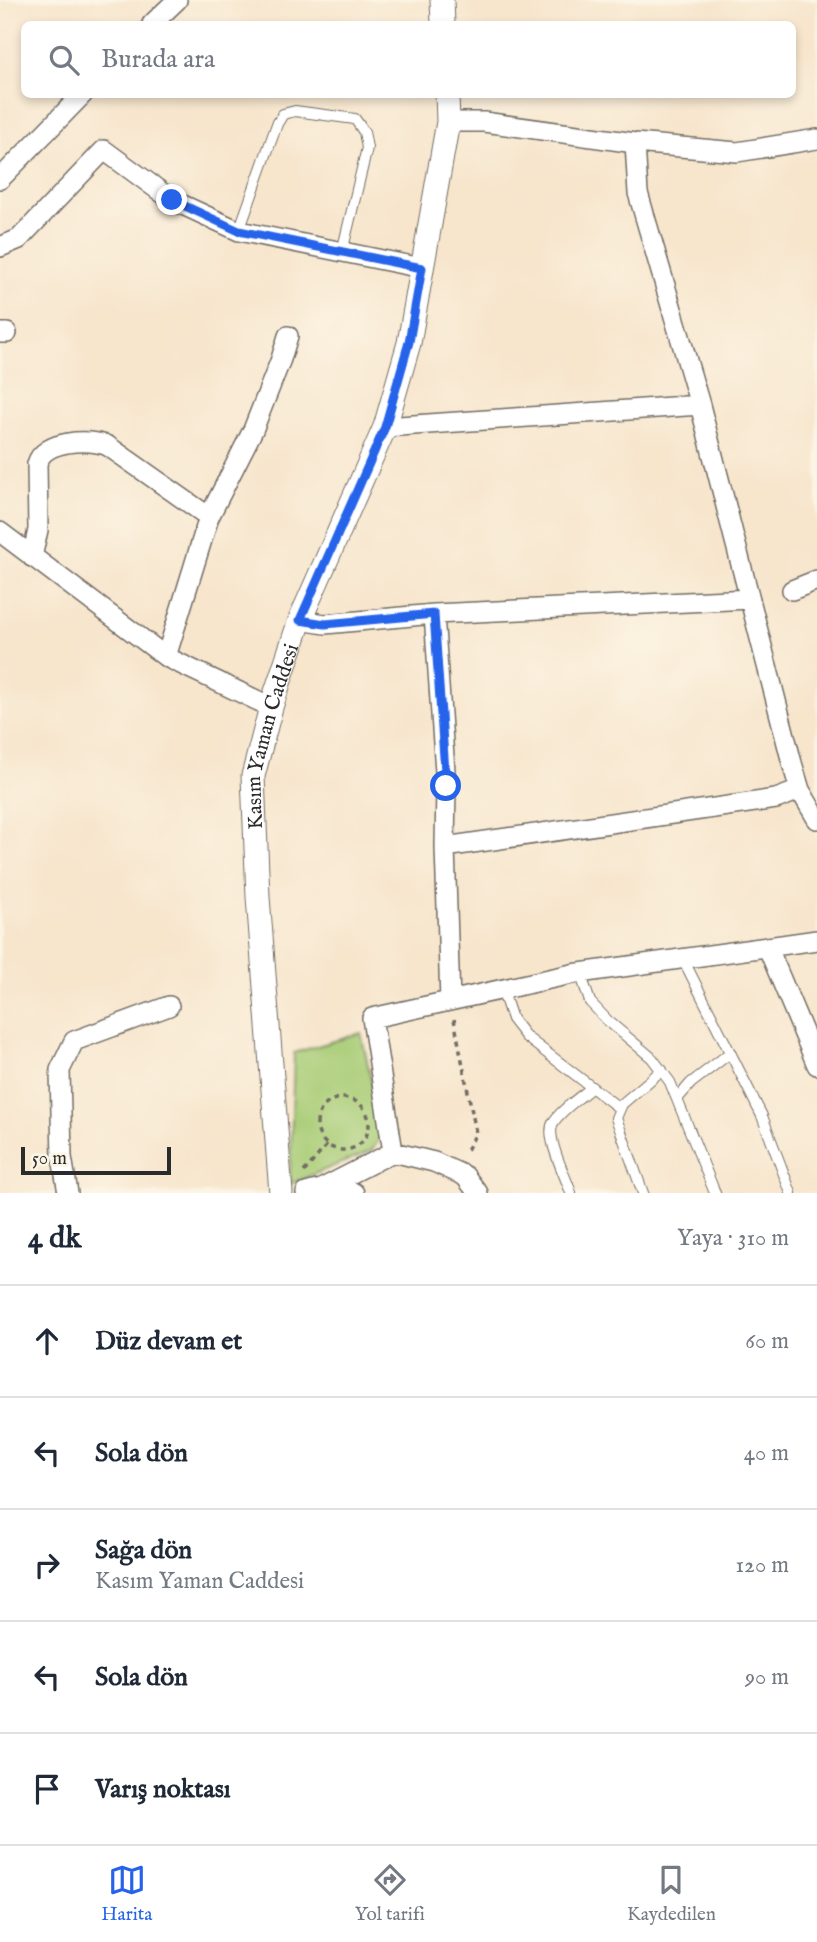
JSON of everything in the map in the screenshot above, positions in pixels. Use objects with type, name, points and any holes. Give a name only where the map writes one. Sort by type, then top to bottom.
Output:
[{"type":"street","points":[[155,21],[177,0]]},
{"type":"street","points":[[442,0],[443,21]]},
{"type":"street","points":[[0,179],[79,98]]},
{"type":"street","name":"Kasım Yaman Caddesi","points":[[281,1193],[258,897],[253,776],[271,707],[300,620],[385,427],[409,342],[448,122],[447,98]]},
{"type":"street","points":[[448,122],[484,122],[635,143],[737,152],[817,139]]},
{"type":"street","points":[[635,143],[639,193],[700,405],[800,790],[817,819]]},
{"type":"street","points":[[0,247],[19,239],[103,150],[172,200],[239,231],[422,268]]},
{"type":"street","points":[[166,657],[209,517],[253,430],[288,336]]},
{"type":"street","points":[[385,427],[700,405]]},
{"type":"street","points":[[32,557],[38,530],[37,464],[40,455],[54,446],[96,440],[209,517]]},
{"type":"street","points":[[0,532],[166,657],[271,707]]},
{"type":"street","points":[[792,590],[817,580]]},
{"type":"street","points":[[300,620],[325,624],[434,614],[750,599]]},
{"type":"street","points":[[434,614],[446,786],[445,847],[450,1001]]},
{"type":"street","points":[[445,847],[776,799],[800,790]]},
{"type":"street","points":[[393,1152],[372,1018],[580,972],[817,940]]},
{"type":"street","points":[[768,948],[817,1065]]},
{"type":"street","points":[[68,1193],[62,1157],[60,1070],[74,1041],[169,1006]]},
{"type":"street","points":[[312,1185],[393,1152],[435,1162],[465,1176],[478,1193]]},
{"type":"street","points":[[312,1185],[347,1188],[354,1193]]},
{"type":"lane","points":[[239,231],[276,124],[282,114],[295,111],[355,119],[364,132],[368,148],[342,252]]},
{"type":"lane","points":[[683,959],[762,1116],[791,1193]]},
{"type":"lane","points":[[580,972],[590,1002],[662,1070],[678,1098],[715,1193]]},
{"type":"lane","points":[[502,989],[512,1019],[526,1037],[619,1108]]},
{"type":"lane","points":[[678,1098],[691,1083],[730,1053]]},
{"type":"lane","points":[[643,1193],[617,1122],[619,1108],[662,1070]]},
{"type":"lane","points":[[572,1193],[552,1142],[551,1129],[555,1119],[591,1088]]},
{"type":"path","points":[[447,1168],[466,1153],[476,1133],[450,1001]]},
{"type":"path","points":[[337,1098],[354,1100],[361,1104],[367,1112],[370,1128],[360,1145],[344,1151],[327,1145],[318,1131],[318,1114],[323,1107],[337,1098]]},
{"type":"path","points":[[312,1185],[327,1145]]},
{"type":"green space","points":[[361,1033],[383,1135],[371,1151],[290,1184],[294,1053]]},
{"type":"route","points":[[172,200],[239,231],[422,268],[409,342],[385,427],[300,620],[325,624],[434,614],[446,786]]}]
